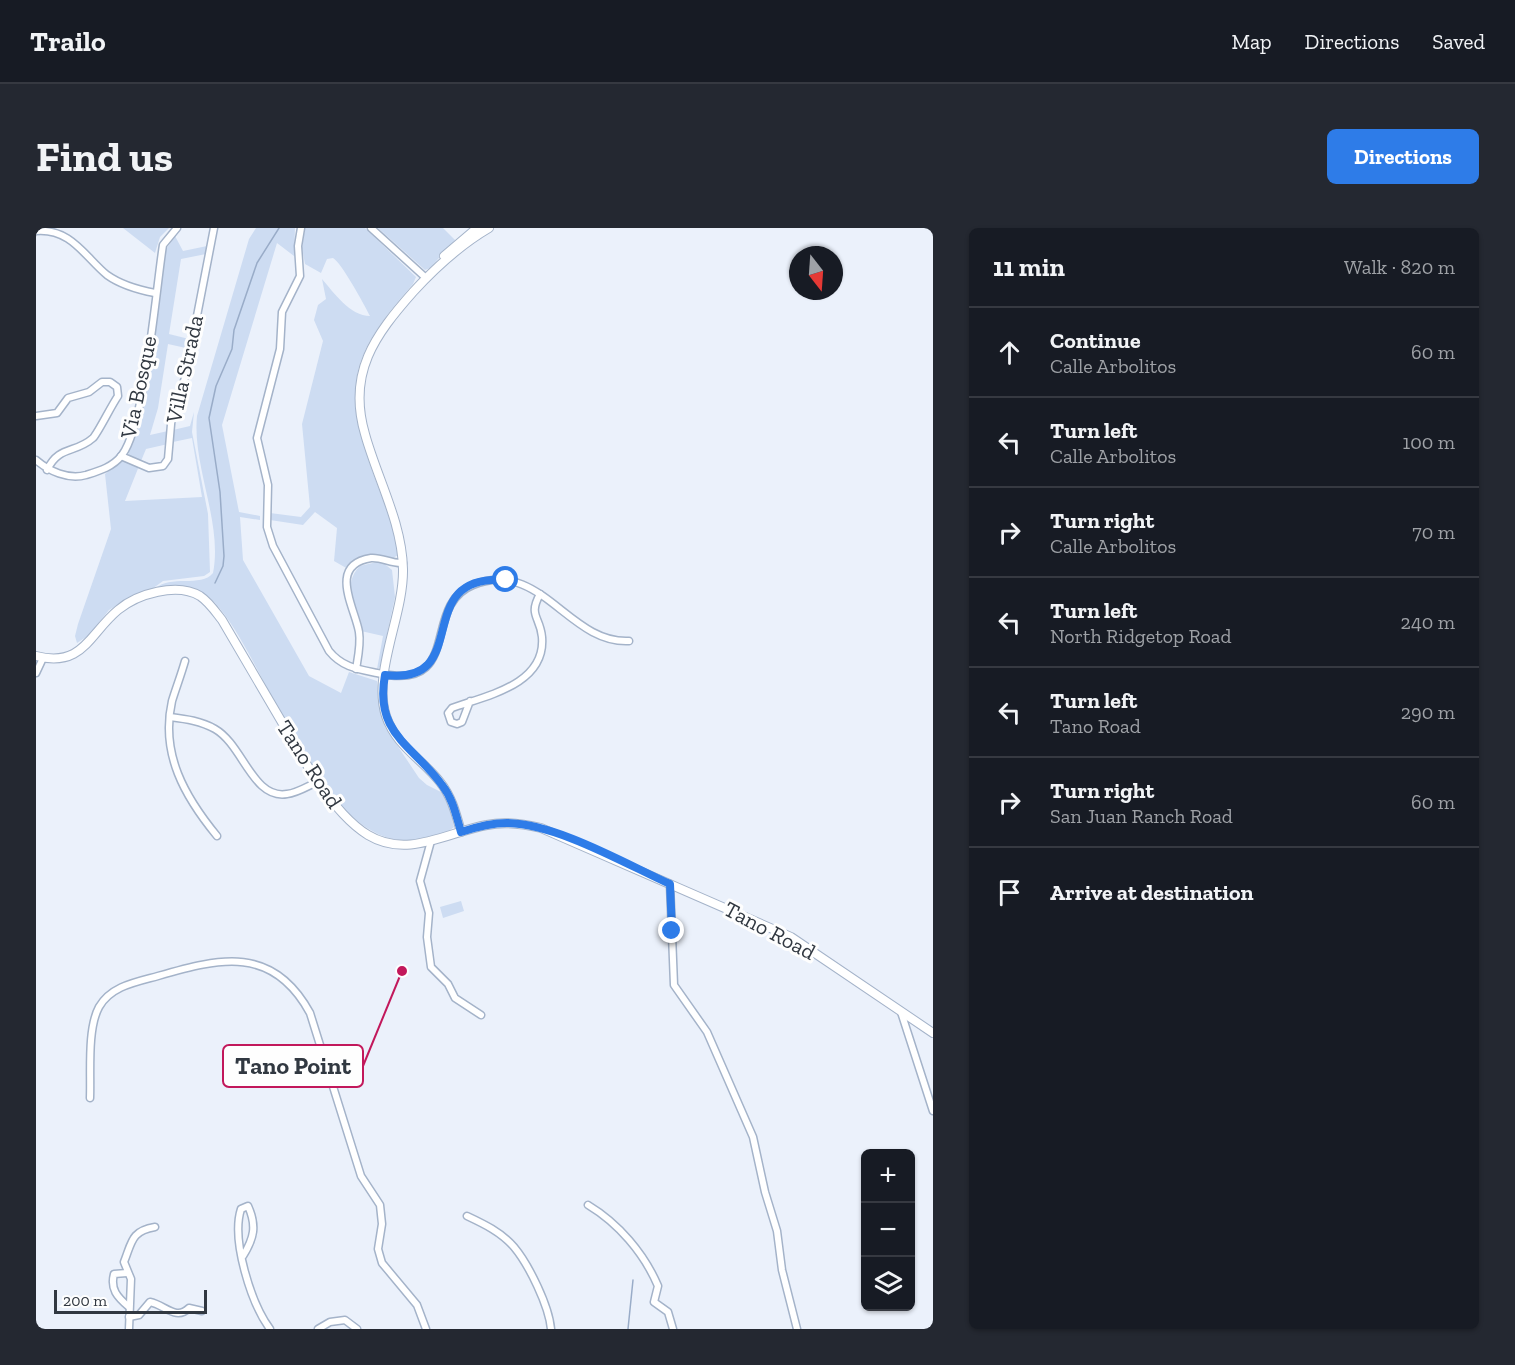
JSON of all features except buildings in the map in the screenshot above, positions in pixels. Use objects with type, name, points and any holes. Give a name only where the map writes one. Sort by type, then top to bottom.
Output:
[{"type":"street","name":"Via Bosque","points":[[47,470],[80,476],[106,469],[121,456],[132,430],[140,397],[163,245],[177,228]]},
{"type":"street","name":"Villa Strada","points":[[121,456],[149,468],[163,466],[168,459],[172,413],[185,378],[186,360],[214,228]]},
{"type":"street","points":[[301,228],[298,240],[300,276],[282,312],[280,349],[256,438],[268,485],[267,527],[273,546],[329,651],[338,662],[357,669],[397,677],[413,674],[433,659],[441,643],[446,610],[454,597],[466,588],[489,580],[506,580],[521,584],[540,594],[593,634],[610,640],[629,640]]},
{"type":"street","points":[[371,228],[426,278]]},
{"type":"street","points":[[461,832],[446,789],[400,742],[391,728],[383,700],[385,675],[401,594],[403,562],[397,530],[362,425],[360,384],[367,356],[380,331],[456,244],[477,228]]},
{"type":"street","points":[[441,263],[489,228]]},
{"type":"street","points":[[36,231],[60,232],[79,244],[108,275],[137,289],[155,293]]},
{"type":"street","points":[[36,416],[57,412],[68,398],[89,392],[102,382],[110,382],[117,387],[118,396],[105,413],[96,436],[83,446],[57,455],[47,470],[36,460]]},
{"type":"street","points":[[357,669],[360,638],[346,590],[348,576],[356,565],[370,558],[403,562]]},
{"type":"street","name":"Tano Road","points":[[39,657],[59,658],[78,652],[113,614],[135,600],[174,590],[197,594],[222,620],[317,782],[352,823],[372,837],[407,845],[431,841],[486,825],[505,823],[542,828],[791,937],[933,1033]]},
{"type":"street","points":[[470,701],[511,686],[532,669],[541,648],[541,633],[533,610],[540,594]]},
{"type":"street","points":[[36,673],[39,657]]},
{"type":"street","points":[[185,661],[170,717],[170,753],[183,789],[217,836]]},
{"type":"street","points":[[170,717],[191,720],[216,730],[239,752],[258,784],[270,793],[286,795],[317,782]]},
{"type":"street","points":[[431,841],[420,881],[429,913],[426,937],[431,968],[448,984],[455,998],[481,1015]]},
{"type":"street","points":[[670,884],[674,985],[707,1032],[753,1137],[765,1192],[777,1231],[782,1270],[797,1329]]},
{"type":"street","points":[[90,1098],[93,1022],[103,1001],[121,987],[202,963],[229,960],[265,968],[302,992],[361,1176],[380,1205],[382,1224],[378,1249],[382,1263],[417,1305],[426,1329]]},
{"type":"street","points":[[901,1011],[933,1111]]},
{"type":"street","points":[[588,1204],[615,1225],[642,1258],[658,1286],[654,1302],[668,1312],[673,1329]]},
{"type":"street","points":[[243,1256],[253,1240],[255,1229],[248,1206],[241,1209],[237,1222],[238,1246],[243,1256],[244,1270],[270,1329]]},
{"type":"street","points":[[467,1216],[490,1226],[514,1247],[538,1286],[551,1329]]},
{"type":"street","points":[[129,1329],[130,1280],[124,1262],[135,1234],[142,1229],[155,1227]]},
{"type":"street","points":[[127,1273],[114,1274],[111,1284],[117,1297],[129,1307]]},
{"type":"street","points":[[129,1317],[139,1315],[150,1302],[177,1315],[183,1314],[189,1308],[202,1311]]},
{"type":"street","points":[[318,1329],[330,1322],[345,1320],[357,1329]]},
{"type":"shaded area","points":[[123,228],[169,228],[160,237],[155,253]]},
{"type":"shaded area","points":[[256,228],[295,228],[294,256],[277,243],[222,425],[239,512],[260,516],[260,520],[240,517],[243,560],[309,676],[341,693],[349,672],[377,681],[385,727],[419,778],[443,793],[448,802],[454,827],[439,835],[421,839],[386,837],[355,819],[327,788],[301,750],[235,630],[215,603],[201,593],[187,588],[155,589],[169,582],[201,580],[213,573],[214,534],[199,455],[197,416],[249,239]]},
{"type":"shaded area","points":[[305,228],[365,228],[416,277],[374,334],[363,356],[357,377],[356,399],[359,424],[392,528],[398,555],[390,560],[368,556],[348,569],[334,561],[337,528],[315,512],[303,525],[270,520],[270,513],[301,517],[310,507],[302,424],[323,341],[314,320],[318,305],[326,299],[322,279],[349,308],[370,316],[337,261],[333,258],[327,259],[321,273],[305,264],[302,248]]},
{"type":"shaded area","points":[[378,228],[443,228],[455,240],[430,268],[425,270]]},
{"type":"shaded area","points":[[175,236],[183,251],[207,246],[206,254],[181,259],[169,334],[189,339],[186,348],[168,344],[158,408],[150,435],[168,431],[168,444],[146,449],[141,461],[129,455],[129,450],[139,418],[165,251]]},
{"type":"shaded area","points":[[194,412],[192,432],[208,514],[210,572],[204,576],[163,581],[152,589],[133,595],[109,610],[89,635],[77,643],[75,636],[78,624],[111,529],[105,474],[123,460],[139,466],[125,501],[202,497],[192,438],[173,442],[173,430],[190,426]]},
{"type":"shaded area","points":[[381,561],[392,570],[395,597],[380,667],[377,669],[383,636],[361,631],[350,589],[354,573],[360,566]]},
{"type":"shaded area","points":[[461,901],[464,911],[443,918],[440,907]]},
{"type":"waterway","points":[[215,583],[223,566],[224,556],[220,492],[209,418],[216,386],[232,349],[234,330],[257,263],[279,228]]},
{"type":"waterway","points":[[628,1329],[633,1280]]},
{"type":"place","name":"Tano Point","points":[[402,971]]},
{"type":"route","points":[[506,580],[481,582],[460,592],[446,610],[441,643],[433,659],[413,674],[397,677],[385,675],[383,700],[391,728],[407,750],[446,789],[461,832],[486,825],[505,823],[542,828],[670,884],[672,931]]}]
